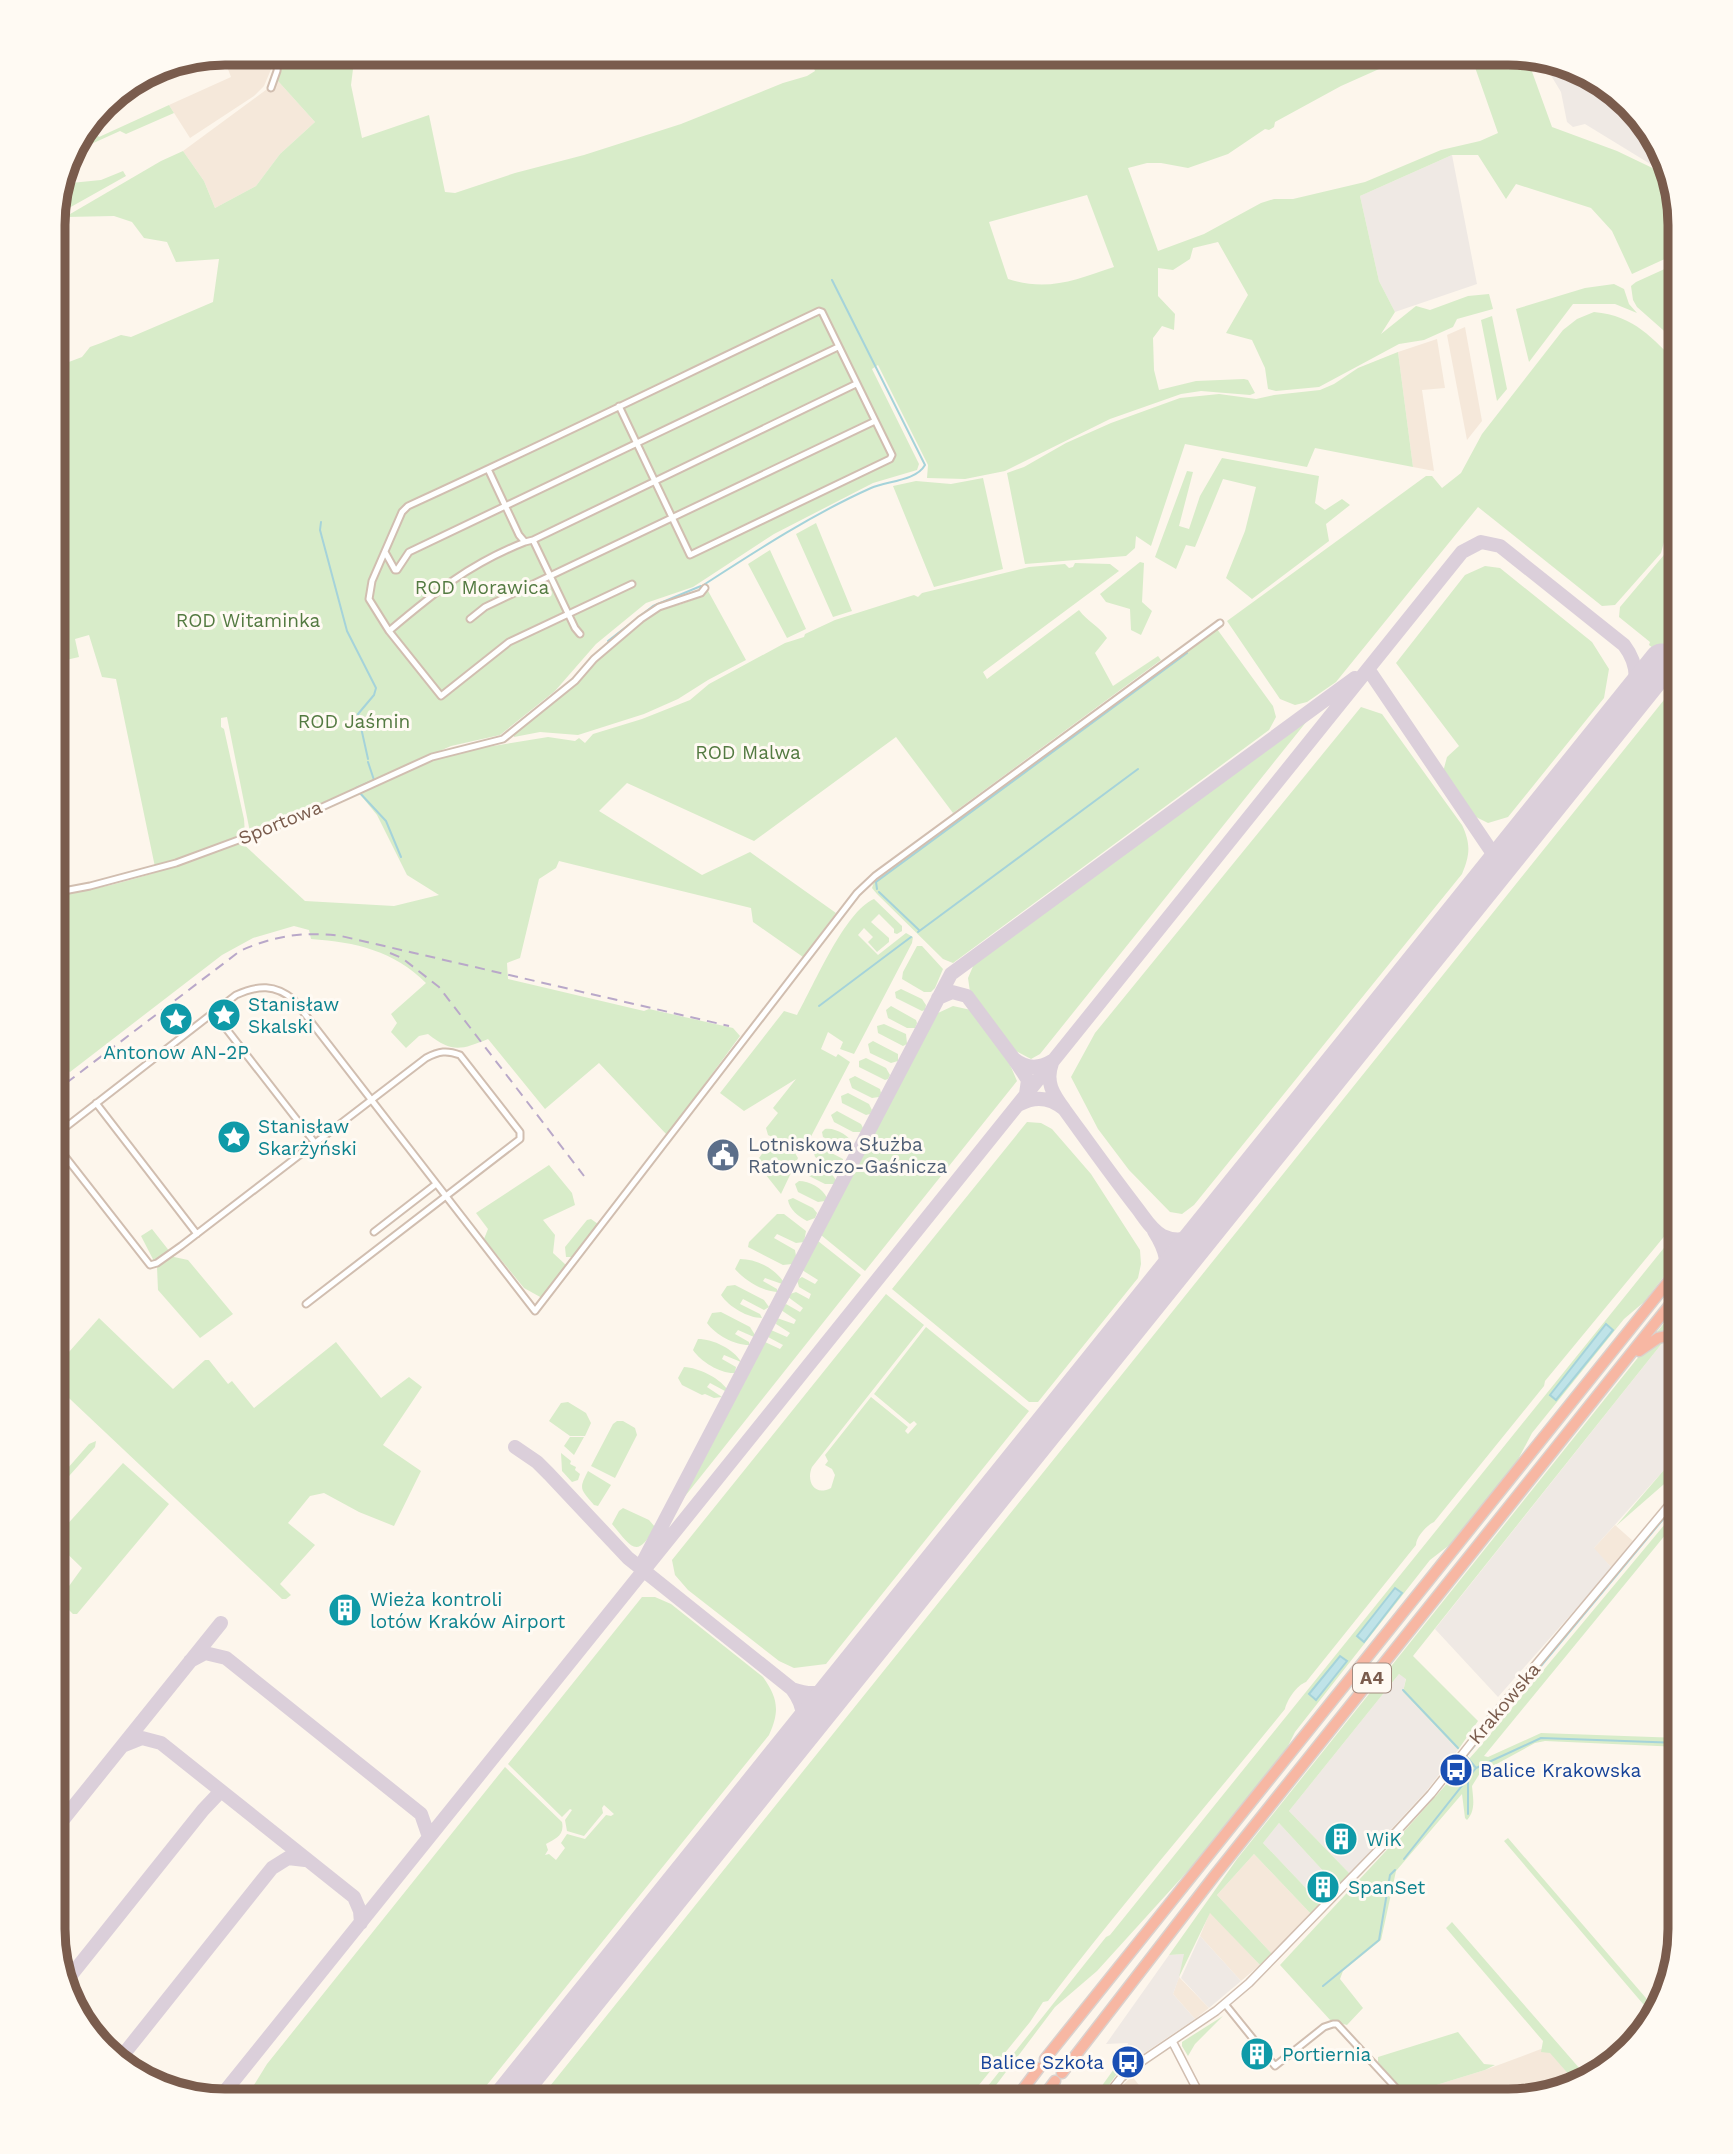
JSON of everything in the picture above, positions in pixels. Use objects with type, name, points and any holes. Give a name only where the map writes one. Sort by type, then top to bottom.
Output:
[{"type":"highway","name":"A4","points":[[1024,2089],[1668,1283]]},
{"type":"highway","name":"A4","points":[[1050,2089],[1215,1875],[1668,1308]]},
{"type":"highway","points":[[1618,1370],[1651,1342],[1668,1337]]},
{"type":"street","points":[[271,88],[278,65]]},
{"type":"street","points":[[619,406],[690,555],[878,465],[892,455],[819,311],[408,506],[402,512],[372,581],[369,599],[389,631],[441,696],[509,642],[632,583]]},
{"type":"street","points":[[385,552],[397,570],[409,552],[838,347]]},
{"type":"street","points":[[389,631],[440,588],[470,568],[856,384]]},
{"type":"street","points":[[470,619],[485,607],[875,421]]},
{"type":"street","points":[[488,469],[525,542]]},
{"type":"street","points":[[533,540],[580,634]]},
{"type":"street","name":"Sportowa","points":[[65,891],[176,863],[298,817],[432,757],[503,739],[575,681],[594,659],[641,619],[659,607],[701,593],[705,588]]},
{"type":"street","points":[[65,1129],[236,995],[256,987],[269,987],[284,992],[294,1000],[535,1311],[856,893],[1220,623]]},
{"type":"street","points":[[214,1013],[315,1143]]},
{"type":"street","points":[[65,1155],[149,1265],[158,1263],[436,1052],[460,1055],[520,1135],[515,1143],[306,1304]]},
{"type":"street","points":[[96,1103],[197,1234]]},
{"type":"street","points":[[374,1232],[436,1184]]},
{"type":"street","name":"Krakowska","points":[[1113,2089],[1125,2073],[1225,2004],[1278,1955],[1426,1800],[1668,1507]]},
{"type":"street","points":[[1225,2004],[1275,2066],[1324,2028],[1337,2024],[1397,2089]]},
{"type":"street","points":[[1172,2041],[1196,2089]]},
{"type":"shaded area","points":[[226,65],[272,65],[264,86],[254,96],[190,138],[169,105],[231,77]]},
{"type":"shaded area","points":[[1547,70],[1588,86],[1614,105],[1641,136],[1658,168],[1585,124],[1573,127],[1567,122],[1561,92]]},
{"type":"shaded area","points":[[278,81],[315,122],[280,154],[256,186],[215,208],[204,181],[183,151]]},
{"type":"shaded area","points":[[1452,155],[1477,284],[1395,312],[1379,281],[1360,196]]},
{"type":"shaded area","points":[[1465,327],[1482,421],[1467,440],[1447,335]]},
{"type":"shaded area","points":[[1437,339],[1445,388],[1422,390],[1434,471],[1413,467],[1398,352]]},
{"type":"shaded area","points":[[1668,1341],[1668,1473],[1664,1470],[1594,1548],[1612,1568],[1498,1697],[1435,1629],[1663,1342]]},
{"type":"shaded area","points":[[1615,1525],[1633,1541],[1612,1568],[1593,1549]]},
{"type":"shaded area","points":[[1399,1674],[1406,1678],[1403,1692],[1458,1750],[1428,1789],[1350,1874],[1289,1811]]},
{"type":"shaded area","points":[[1279,1823],[1337,1886],[1320,1903],[1263,1843]]},
{"type":"shaded area","points":[[1254,1854],[1311,1914],[1272,1954],[1217,1895]]},
{"type":"shaded area","points":[[1210,1912],[1260,1965],[1241,1981],[1200,1936]]},
{"type":"shaded area","points":[[1200,1936],[1241,1981],[1209,2008],[1181,1978]]},
{"type":"shaded area","points":[[1184,1954],[1185,1961],[1173,1994],[1195,2019],[1143,2054],[1141,2050],[1124,2055],[1128,2043],[1106,2044],[1169,1955]]},
{"type":"shaded area","points":[[1179,1977],[1209,2008],[1195,2019],[1173,1994]]},
{"type":"shaded area","points":[[1541,2049],[1550,2052],[1570,2076],[1529,2088],[1423,2089]]},
{"type":"shaded area","points":[[1132,2076],[1142,2089],[1119,2089]]},
{"type":"green space","points":[[279,65],[354,65],[351,85],[362,138],[429,115],[445,192],[455,193],[681,124],[807,76],[815,71],[813,65],[1388,65],[1341,86],[1275,122],[1274,127],[1265,129],[1228,154],[1188,168],[1147,163],[1128,168],[1158,251],[1204,234],[1261,203],[1274,199],[1293,199],[1365,182],[1441,150],[1480,141],[1498,133],[1474,65],[1518,65],[1530,67],[1552,127],[1617,151],[1658,171],[1667,204],[1668,258],[1632,274],[1612,231],[1591,208],[1516,184],[1506,199],[1478,155],[1452,155],[1360,196],[1379,281],[1395,312],[1381,334],[1416,306],[1430,310],[1468,296],[1489,294],[1493,309],[1457,319],[1453,327],[1424,340],[1399,344],[1319,387],[1276,391],[1268,389],[1265,368],[1252,340],[1226,333],[1248,295],[1218,242],[1193,248],[1190,259],[1173,270],[1158,268],[1158,296],[1175,314],[1174,330],[1162,326],[1153,338],[1154,370],[1159,390],[1196,381],[1244,379],[1248,380],[1255,393],[1250,395],[1201,391],[1181,394],[1110,419],[1005,471],[965,479],[927,478],[928,465],[878,365],[872,369],[919,464],[917,470],[873,483],[774,534],[693,587],[646,603],[596,644],[555,691],[500,735],[451,746],[250,832],[227,717],[221,718],[245,834],[155,867],[116,679],[102,677],[89,635],[75,639],[79,657],[65,660],[65,363],[82,357],[90,347],[121,335],[131,337],[213,302],[219,259],[176,262],[167,242],[144,238],[132,222],[114,216],[65,217],[183,151],[204,181],[215,208],[256,186],[280,154],[315,122],[278,81]],"holes":[[[1087,195],[1114,267],[1074,280],[1036,284],[1008,279],[989,222]]]},
{"type":"green space","points":[[169,105],[174,113],[126,134],[120,131],[86,147],[95,132],[99,137]]},
{"type":"green space","points":[[123,171],[126,176],[65,210],[70,183],[101,180]]},
{"type":"green space","points":[[1668,267],[1668,334],[1637,307],[1631,286]]},
{"type":"green space","points":[[1614,284],[1624,289],[1629,304],[1637,313],[1615,304],[1573,304],[1529,362],[1516,309],[1585,288]]},
{"type":"green space","points":[[1594,312],[1621,318],[1642,330],[1668,353],[1668,538],[1661,553],[1615,605],[1602,606],[1478,507],[1336,682],[1307,702],[1295,705],[1280,699],[1227,621],[1426,476],[1432,476],[1442,488],[1461,473],[1482,434],[1563,330],[1577,319]]},
{"type":"green space","points":[[1492,316],[1507,389],[1497,401],[1481,320]]},
{"type":"green space","points":[[1398,352],[1413,467],[1315,448],[1307,467],[1185,444],[1151,546],[1136,536],[1135,548],[1126,556],[1025,564],[1007,473],[1111,423],[1180,398],[1219,394],[1256,399],[1320,390],[1358,368]]},
{"type":"green space","points":[[1222,458],[1319,476],[1315,503],[1325,510],[1342,499],[1350,505],[1326,524],[1329,541],[1252,599],[1226,578],[1245,531],[1256,487],[1223,479],[1195,547],[1186,545],[1176,569],[1155,557],[1187,471],[1193,472],[1179,526],[1189,529],[1200,496]]},
{"type":"green space","points":[[983,478],[1003,569],[934,587],[893,486],[916,481],[951,484]]},
{"type":"green space","points":[[816,523],[852,611],[833,617],[796,534]]},
{"type":"green space","points":[[770,550],[806,629],[787,638],[748,564]]},
{"type":"green space","points":[[1668,550],[1668,659],[1619,617],[1620,607]]},
{"type":"green space","points":[[1140,562],[1144,563],[1142,602],[1152,611],[1141,635],[1131,630],[1130,609],[1106,602],[1100,594]]},
{"type":"green space","name":"ROD Malwa","points":[[1075,563],[1110,564],[1119,571],[983,672],[987,679],[1079,610],[1107,638],[1095,653],[1113,686],[1158,656],[1161,660],[953,813],[896,737],[754,841],[627,783],[599,811],[702,875],[750,852],[836,913],[803,957],[753,922],[751,908],[559,861],[556,868],[539,879],[520,958],[507,963],[508,979],[644,1011],[649,1009],[733,1028],[740,1036],[667,1135],[599,1063],[545,1109],[488,1039],[457,1048],[450,1047],[428,1034],[419,1036],[406,1048],[391,1032],[397,1023],[391,1014],[426,983],[401,963],[387,956],[359,946],[311,939],[309,930],[294,926],[253,938],[222,955],[70,1072],[65,1068],[65,893],[148,875],[240,841],[305,901],[394,906],[439,895],[407,875],[377,815],[358,792],[451,753],[548,737],[575,741],[579,738],[585,743],[593,734],[690,700],[709,684],[785,643],[804,637],[805,634],[835,620],[914,595],[918,597],[922,593],[1029,567],[1065,564],[1069,568]]},
{"type":"green space","points":[[1485,566],[1500,568],[1592,642],[1609,669],[1604,698],[1508,817],[1488,823],[1472,815],[1443,772],[1447,757],[1459,746],[1396,663],[1465,575]]},
{"type":"green space","points":[[707,589],[746,660],[678,699],[644,714],[578,735],[540,732],[514,737],[513,732],[650,616],[695,599]]},
{"type":"green space","points":[[1217,629],[1273,706],[1276,717],[1269,730],[953,963],[943,959],[872,888],[874,882]]},
{"type":"green space","points":[[1668,695],[1668,1232],[1545,1381],[1544,1386],[1434,1522],[1422,1532],[1416,1545],[1306,1682],[1293,1693],[1285,1709],[1048,2001],[1043,2002],[976,2089],[548,2089]]},
{"type":"green space","points":[[1361,707],[1382,714],[1462,825],[1468,844],[1465,867],[1194,1205],[1182,1214],[1170,1212],[1129,1170],[1098,1129],[1071,1077],[1095,1033]]},
{"type":"green space","points":[[1307,721],[1040,1054],[1031,1059],[1012,1049],[970,992],[968,978],[974,964]]},
{"type":"green space","points":[[874,899],[902,926],[902,931],[894,933],[894,929],[879,914],[871,922],[889,938],[889,942],[877,952],[868,942],[873,937],[864,928],[858,935],[878,955],[906,933],[913,937],[912,943],[854,1054],[840,1049],[843,1042],[828,1032],[821,1049],[836,1057],[838,1054],[850,1062],[805,1148],[796,1149],[768,1135],[766,1128],[778,1113],[773,1108],[796,1079],[744,1111],[720,1093],[784,1011],[797,1015],[841,933],[863,906]]},
{"type":"green space","points":[[917,946],[922,946],[943,969],[931,992],[924,992],[902,979]]},
{"type":"green space","points":[[901,989],[922,999],[926,1005],[925,1010],[896,998],[895,992]]},
{"type":"green space","points":[[891,1006],[916,1020],[915,1028],[907,1028],[888,1018],[886,1010]]},
{"type":"green space","points":[[953,1006],[971,1010],[1008,1060],[1017,1081],[865,1271],[821,1235],[935,1018],[938,1013]]},
{"type":"green space","points":[[884,1024],[906,1034],[907,1044],[903,1046],[878,1033],[877,1026]]},
{"type":"green space","points":[[873,1041],[898,1054],[898,1061],[891,1063],[870,1053],[868,1044]]},
{"type":"green space","points":[[866,1058],[886,1068],[890,1075],[888,1079],[859,1067],[859,1061]]},
{"type":"green space","points":[[855,1076],[880,1089],[879,1097],[872,1098],[852,1088],[849,1079]]},
{"type":"green space","points":[[848,1093],[869,1104],[872,1110],[870,1114],[866,1115],[842,1103],[841,1096]]},
{"type":"green space","points":[[837,1111],[861,1124],[861,1132],[853,1132],[834,1122],[831,1115]]},
{"type":"green space","points":[[1027,1122],[1041,1123],[1052,1129],[1091,1174],[1140,1250],[1141,1264],[1138,1278],[1038,1402],[1029,1402],[892,1289]]},
{"type":"green space","points":[[825,1129],[833,1129],[846,1135],[854,1145],[852,1149],[848,1150],[823,1137],[822,1132]]},
{"type":"green space","points":[[771,1141],[795,1153],[798,1158],[781,1194],[758,1165],[759,1158]]},
{"type":"green space","points":[[818,1146],[843,1159],[843,1166],[834,1167],[815,1157],[813,1149]]},
{"type":"green space","points":[[810,1163],[831,1173],[836,1180],[834,1184],[825,1184],[807,1175],[804,1167]]},
{"type":"green space","points":[[549,1165],[572,1193],[575,1205],[543,1220],[555,1235],[553,1253],[566,1265],[542,1298],[524,1288],[484,1239],[488,1229],[476,1213]]},
{"type":"green space","points":[[799,1181],[819,1188],[827,1198],[825,1201],[818,1202],[798,1192],[795,1184]]},
{"type":"green space","points":[[793,1198],[813,1208],[817,1213],[815,1218],[807,1221],[795,1212],[788,1200]]},
{"type":"green space","points":[[777,1214],[784,1214],[806,1231],[804,1242],[796,1243],[777,1234],[774,1238],[795,1250],[796,1256],[792,1264],[783,1265],[748,1247],[749,1242]]},
{"type":"green space","points":[[591,1219],[598,1224],[572,1257],[566,1257],[565,1247],[587,1220]]},
{"type":"green space","points":[[152,1229],[174,1257],[188,1260],[233,1314],[200,1338],[158,1290],[157,1267],[141,1236]]},
{"type":"green space","points":[[818,1241],[861,1275],[682,1500],[765,1342],[780,1349],[783,1345],[768,1337],[771,1330],[787,1337],[790,1333],[776,1324],[777,1318],[794,1324],[796,1320],[781,1310],[786,1304],[800,1312],[803,1308],[788,1297],[796,1292],[809,1299],[811,1294],[799,1287],[797,1280],[802,1277],[815,1284],[818,1280],[802,1270]]},
{"type":"green space","points":[[1668,1243],[1668,1271],[1644,1302],[1624,1319],[1532,1433],[1513,1469],[1452,1543],[1430,1560],[1295,1732],[1283,1756],[1215,1841],[1097,1971],[1055,2007],[993,2089],[986,2089]]},
{"type":"green space","points":[[740,1259],[758,1263],[775,1272],[783,1281],[782,1284],[765,1278],[763,1281],[777,1289],[777,1292],[759,1287],[739,1273],[735,1269]]},
{"type":"green space","points":[[735,1285],[764,1300],[769,1307],[764,1310],[743,1299],[740,1304],[760,1314],[762,1318],[745,1314],[724,1299],[721,1295],[727,1286]]},
{"type":"green space","points":[[886,1294],[924,1325],[812,1467],[810,1477],[816,1489],[831,1488],[835,1475],[832,1469],[825,1465],[828,1461],[825,1455],[871,1397],[908,1427],[905,1431],[908,1434],[917,1424],[914,1421],[910,1424],[874,1394],[926,1327],[1029,1411],[826,1664],[794,1668],[779,1661],[688,1590],[675,1575],[672,1560]]},
{"type":"green space","points":[[721,1312],[750,1327],[754,1337],[738,1330],[735,1334],[749,1342],[749,1345],[726,1338],[715,1332],[707,1323],[712,1313]]},
{"type":"green space","points":[[99,1318],[173,1389],[205,1360],[209,1360],[228,1384],[232,1381],[254,1408],[336,1342],[381,1398],[409,1377],[422,1387],[383,1445],[421,1471],[394,1526],[359,1512],[324,1493],[310,1496],[288,1523],[315,1545],[280,1584],[291,1595],[282,1599],[65,1394],[65,1356]]},
{"type":"green space","points":[[1668,1318],[1668,1333],[1653,1337]]},
{"type":"green space","points":[[698,1339],[716,1343],[738,1357],[741,1362],[724,1355],[722,1359],[736,1367],[735,1373],[718,1369],[701,1359],[693,1350]]},
{"type":"green space","points":[[1663,1342],[1413,1656],[1478,1721],[1458,1750],[1403,1692],[1406,1679],[1399,1674],[1289,1811],[1350,1874],[1337,1886],[1279,1823],[1263,1843],[1320,1903],[1311,1914],[1254,1854],[1217,1895],[1272,1954],[1260,1965],[1210,1913],[1179,1977],[1184,1954],[1169,1955],[1237,1859],[1644,1350]]},
{"type":"green space","points":[[684,1367],[702,1371],[719,1381],[727,1389],[725,1391],[710,1383],[707,1387],[722,1397],[702,1395],[682,1385],[678,1378]]},
{"type":"green space","points":[[568,1402],[586,1413],[591,1423],[585,1436],[570,1436],[549,1421],[561,1403]]},
{"type":"green space","points":[[623,1421],[635,1428],[637,1435],[615,1478],[591,1466],[613,1424]]},
{"type":"green space","points":[[570,1437],[584,1437],[574,1455],[564,1446]]},
{"type":"green space","points":[[96,1441],[95,1447],[65,1481],[65,1471],[89,1444]]},
{"type":"green space","points":[[561,1453],[576,1467],[575,1470],[580,1474],[578,1480],[572,1482],[562,1471]]},
{"type":"green space","points":[[123,1463],[169,1504],[77,1614],[73,1614],[65,1606],[65,1592],[82,1568],[65,1552],[65,1527]]},
{"type":"green space","points":[[1664,1470],[1668,1473],[1668,1481],[1616,1526]]},
{"type":"green space","points":[[588,1471],[611,1485],[598,1506],[594,1505],[582,1489]]},
{"type":"green space","points":[[623,1508],[649,1520],[655,1527],[638,1547],[629,1544],[612,1524]]},
{"type":"green space","points":[[1668,1520],[1668,1532],[1484,1756],[1488,1757],[1541,1733],[1668,1738],[1668,1746],[1545,1741],[1535,1743],[1480,1773],[1472,1786],[1473,1808],[1467,1820],[1462,1794],[1396,1871],[1381,1940],[1343,1971],[1340,1979],[1363,2008],[1347,2025],[1331,2021],[1280,1965],[1477,1750]]},
{"type":"green space","points":[[642,1597],[655,1597],[671,1604],[763,1677],[776,1705],[775,1719],[769,1735],[484,2089],[251,2089],[267,2064],[505,1767],[562,1822],[560,1834],[546,1844],[548,1850],[545,1855],[549,1854],[556,1860],[565,1848],[561,1843],[567,1834],[585,1839],[606,1815],[614,1814],[604,1805],[603,1813],[584,1836],[567,1831],[565,1820],[572,1810],[562,1817],[508,1764]]},
{"type":"green space","points":[[1508,1838],[1650,2003],[1647,2009],[1504,1841]]},
{"type":"green space","points":[[1452,1922],[1582,2071],[1567,2078],[1570,2076],[1550,2053],[1541,2052],[1543,2041],[1446,1928]]},
{"type":"green space","points":[[1223,2016],[1195,2044],[1188,2056],[1182,2042]]},
{"type":"green space","points":[[1458,2032],[1484,2064],[1495,2065],[1423,2089],[1399,2089],[1378,2062],[1378,2057]]},
{"type":"green space","points":[[1141,2050],[1143,2054],[1122,2068],[1107,2089],[1100,2089],[1124,2055]]},
{"type":"water","points":[[1606,1324],[1613,1330],[1556,1400],[1550,1395]]},
{"type":"water","points":[[1395,1588],[1402,1593],[1364,1642],[1357,1636]]},
{"type":"water","points":[[1340,1656],[1347,1661],[1316,1700],[1309,1694]]},
{"type":"waterway","points":[[705,584],[828,509],[871,488],[915,474],[925,465],[832,280]]},
{"type":"waterway","points":[[321,522],[320,530],[347,631],[376,688],[374,695],[358,714],[368,759]]},
{"type":"waterway","points":[[608,641],[653,606],[701,586]]},
{"type":"waterway","points":[[877,889],[876,882],[1187,653]]},
{"type":"waterway","points":[[356,788],[374,780],[368,762]]},
{"type":"waterway","points":[[918,932],[1138,769]]},
{"type":"waterway","points":[[359,792],[386,821],[401,857]]},
{"type":"waterway","points":[[879,892],[919,930]]},
{"type":"waterway","points":[[819,1006],[911,937]]},
{"type":"waterway","points":[[1476,1768],[1466,1756],[1668,1513]]},
{"type":"waterway","points":[[1403,1690],[1458,1748]]},
{"type":"waterway","points":[[1404,1859],[1476,1768],[1541,1738],[1668,1743]]},
{"type":"waterway","points":[[1468,1780],[1468,1814]]},
{"type":"waterway","points":[[1323,1986],[1379,1940],[1390,1875],[1395,1870]]},
{"type":"taxiway","points":[[227,2089],[1462,552],[1481,542],[1500,546],[1624,645],[1633,661],[1636,678],[1633,694],[1624,711]]},
{"type":"taxiway","points":[[1368,669],[1500,864]]},
{"type":"taxiway","points":[[644,1560],[951,974],[1355,678]]},
{"type":"taxiway","points":[[938,998],[952,992],[967,996],[1014,1059]]},
{"type":"taxiway","points":[[1026,1094],[1028,1080],[1014,1059],[1033,1067],[1052,1061]]},
{"type":"taxiway","points":[[1020,1104],[1042,1099],[1064,1109],[1051,1088],[1049,1076],[1052,1063]]},
{"type":"taxiway","points":[[1064,1109],[1155,1231],[1169,1238],[1181,1239],[1198,1234],[1208,1227]]},
{"type":"taxiway","points":[[1154,1231],[1166,1259],[1165,1272],[1159,1287]]},
{"type":"taxiway","points":[[515,1447],[537,1462],[628,1558],[792,1689],[800,1703],[803,1716],[793,1744]]},
{"type":"taxiway","points":[[65,1817],[221,1623]]},
{"type":"taxiway","points":[[190,1661],[205,1653],[226,1658],[421,1814],[429,1837]]},
{"type":"taxiway","points":[[792,1689],[818,1693],[842,1683]]},
{"type":"taxiway","points":[[122,1746],[142,1738],[161,1743],[354,1897],[360,1911],[361,1923]]},
{"type":"taxiway","points":[[72,1974],[221,1791]]},
{"type":"taxiway","points":[[124,2053],[272,1868],[288,1858],[305,1860]]},
{"type":"runway","points":[[515,2089],[1662,662]]},
{"type":"railway","points":[[65,1084],[240,951],[277,938],[301,935],[341,936],[729,1026]]},
{"type":"railway","points":[[390,953],[402,958],[439,987],[584,1176]]},
{"type":"place","name":"Stanisław Skalski","points":[[224,1015]]},
{"type":"place","name":"Antonow AN-2P","points":[[176,1019]]},
{"type":"place","name":"Stanisław Skarżyński","points":[[234,1137]]},
{"type":"place","name":"Lotniskowa Służba Ratowniczo-Gaśnicza","points":[[723,1155]]},
{"type":"place","name":"Wieża kontroli lotów Kraków Airport","points":[[345,1610]]},
{"type":"place","name":"Balice Krakowska","points":[[1456,1770]]},
{"type":"place","name":"WiK","points":[[1341,1839]]},
{"type":"place","name":"SpanSet","points":[[1323,1887]]},
{"type":"place","name":"Portiernia","points":[[1257,2054]]},
{"type":"place","name":"Balice Szkoła","points":[[1128,2062]]},
{"type":"park label","name":"ROD Morawica","points":[[482,587]]},
{"type":"park label","name":"ROD Witaminka","points":[[248,620]]},
{"type":"park label","name":"ROD Jaśmin","points":[[354,721]]}]
